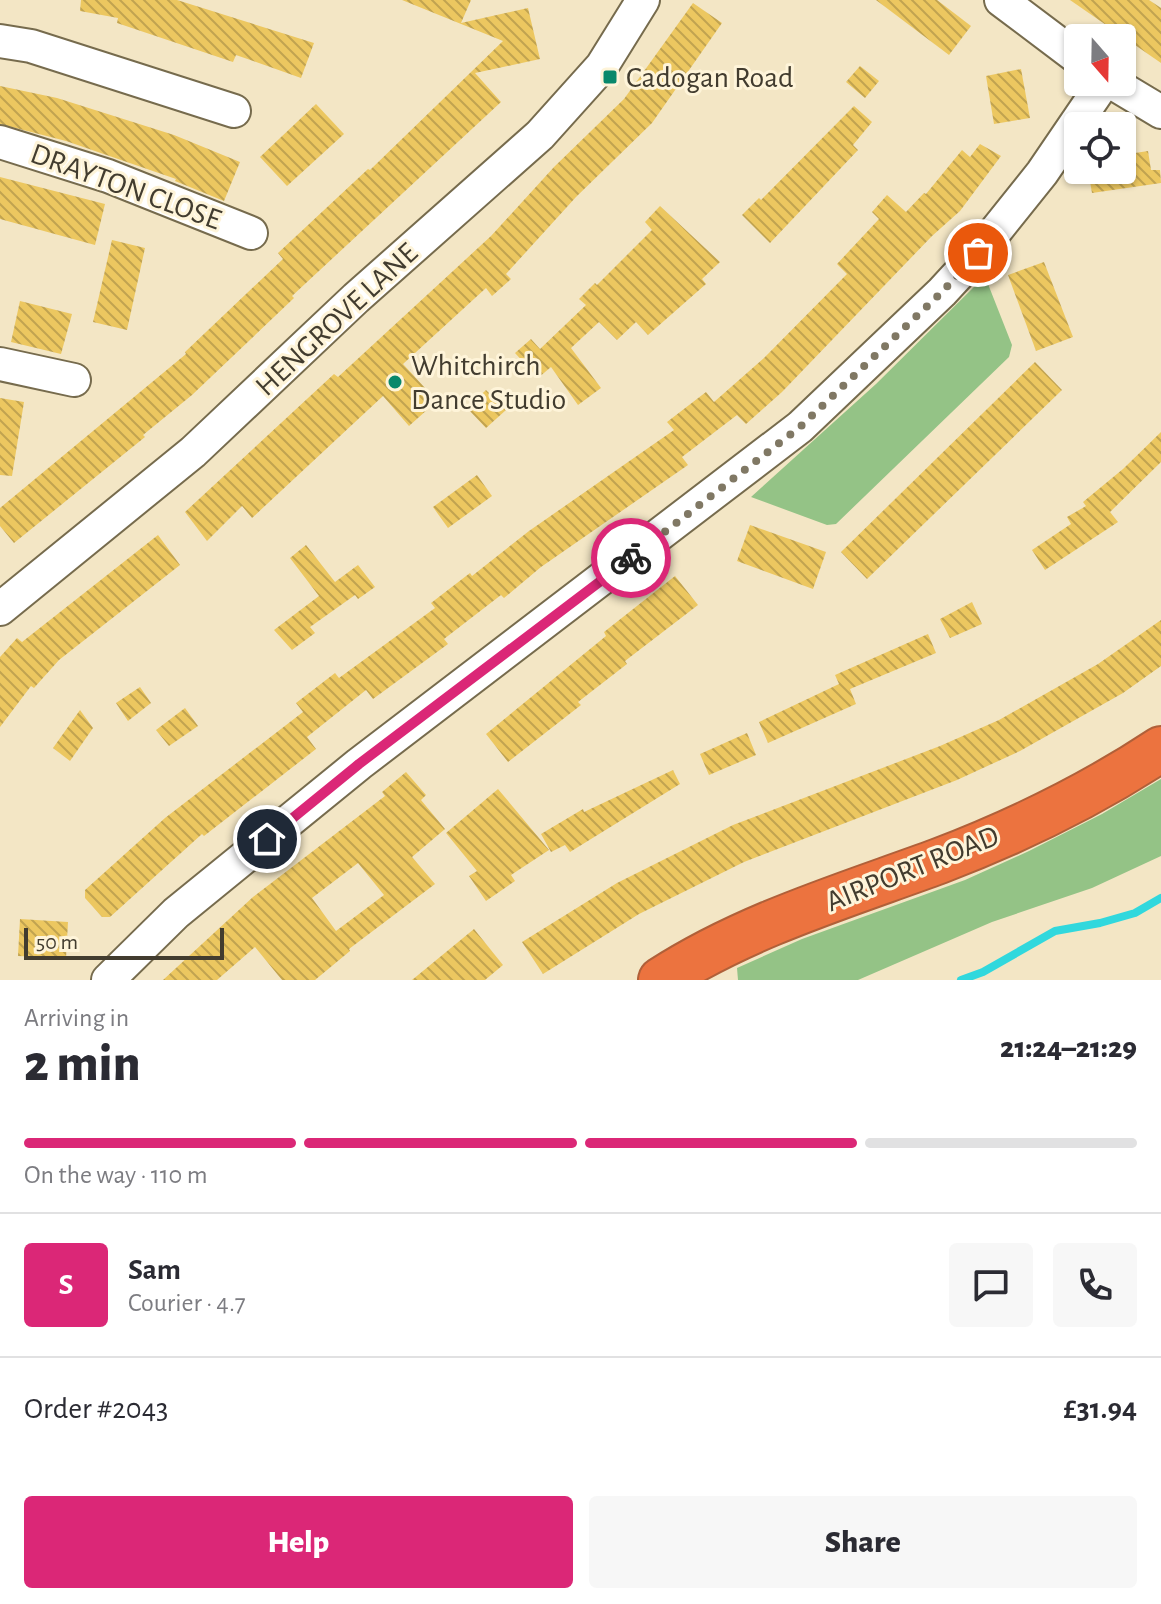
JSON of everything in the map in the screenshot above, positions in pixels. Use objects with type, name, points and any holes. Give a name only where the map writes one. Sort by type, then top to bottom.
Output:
[{"type":"highway","name":"AIRPORT ROAD","points":[[661,980],[748,933],[942,859],[1052,810],[1161,749]]},
{"type":"street","name":"HENGROVE LANE","points":[[0,609],[193,452],[356,298],[540,135],[602,66],[642,0]]},
{"type":"street","points":[[1001,0],[1064,47]]},
{"type":"street","points":[[0,41],[31,46],[234,111]]},
{"type":"street","points":[[108,980],[176,913],[359,764],[800,427],[942,292],[978,253],[1042,173],[1094,96]]},
{"type":"street","points":[[1134,96],[1161,112]]},
{"type":"street","name":"DRAYTON CLOSE","points":[[0,142],[108,176],[251,233]]},
{"type":"street","points":[[0,364],[74,380]]},
{"type":"green space","points":[[981,280],[988,284],[1012,345],[1009,357],[836,524],[827,525],[751,497],[876,384]]},
{"type":"green space","points":[[1161,779],[1161,856],[1092,888],[992,922],[858,980],[738,980],[737,968],[802,939],[965,880],[1102,814]]},
{"type":"building","points":[[81,0],[177,0],[314,43],[301,78],[236,55],[233,62],[117,23],[118,18],[80,11]]},
{"type":"building","points":[[402,0],[471,0],[461,23],[528,8],[540,59],[475,73],[501,102],[292,296],[294,298],[192,395],[14,543],[0,526],[0,508],[186,354],[283,259],[278,253],[370,170],[503,41]]},
{"type":"building","points":[[876,0],[937,0],[971,26],[949,55]]},
{"type":"building","points":[[1070,0],[1149,0],[1161,8],[1161,63],[1136,46],[1136,24],[1105,24]]},
{"type":"building","points":[[693,3],[722,23],[652,123],[576,197],[506,274],[511,279],[492,296],[486,288],[403,364],[437,401],[409,426],[383,396],[252,518],[242,506],[207,541],[185,512],[334,374],[338,377],[491,236],[554,167],[624,99]]},
{"type":"building","points":[[860,66],[879,81],[865,98],[846,82]]},
{"type":"building","points":[[1021,69],[1030,118],[994,124],[986,76]]},
{"type":"building","points":[[0,86],[57,98],[174,135],[240,162],[224,201],[176,179],[66,141],[0,124]]},
{"type":"building","points":[[316,104],[344,134],[287,186],[260,157]]},
{"type":"building","points":[[854,106],[872,122],[853,145],[858,150],[770,243],[742,215],[759,198],[761,200]]},
{"type":"building","points":[[980,144],[1001,156],[960,211],[932,236],[782,392],[746,424],[737,415],[682,457],[688,465],[541,567],[504,598],[501,595],[444,639],[448,644],[373,699],[366,690],[307,737],[316,749],[204,836],[202,834],[110,917],[102,917],[85,898],[85,890],[165,818],[303,712],[296,703],[335,673],[339,678],[435,608],[431,603],[470,573],[472,576],[529,531],[674,430],[667,422],[706,392],[714,402],[764,358],[847,274],[837,264],[879,219],[872,212],[887,195],[906,212],[926,194],[962,150],[970,157]]},
{"type":"building","points":[[1148,151],[1151,170],[1160,170],[1161,183],[1092,193],[1090,184],[1136,184],[1136,153]]},
{"type":"building","points":[[0,177],[105,204],[95,245],[0,219]]},
{"type":"building","points":[[660,206],[720,262],[702,279],[706,284],[648,335],[636,322],[617,340],[599,322],[571,348],[601,388],[578,405],[551,367],[538,378],[515,353],[531,339],[540,349],[586,305],[579,299],[652,230],[645,222]]},
{"type":"building","points":[[112,240],[145,248],[127,330],[93,322]]},
{"type":"building","points":[[1044,262],[1073,337],[1036,351],[1008,275]]},
{"type":"building","points":[[20,301],[72,314],[61,354],[11,342]]},
{"type":"building","points":[[1035,362],[1062,390],[867,579],[841,552]]},
{"type":"building","points":[[486,390],[506,410],[486,428],[467,408]]},
{"type":"building","points":[[0,398],[24,402],[12,476],[0,475]]},
{"type":"building","points":[[1161,432],[1161,462],[1110,512],[1118,522],[1045,570],[1032,550],[1071,524],[1067,517],[1086,506],[1083,502]]},
{"type":"building","points":[[477,475],[492,496],[448,528],[433,507]]},
{"type":"building","points":[[750,525],[826,552],[813,589],[737,561]]},
{"type":"building","points":[[158,535],[180,565],[59,660],[34,688],[31,686],[0,727],[0,657],[17,638],[22,642]]},
{"type":"building","points":[[306,545],[335,582],[358,565],[375,587],[358,599],[355,595],[310,627],[315,633],[292,650],[274,630],[319,596],[290,558]]},
{"type":"building","points":[[675,576],[698,605],[625,661],[627,664],[578,702],[581,705],[508,762],[486,734],[606,636],[604,632]]},
{"type":"building","points":[[972,602],[982,624],[950,638],[940,619]]},
{"type":"building","points":[[1161,620],[1161,666],[1123,693],[1020,751],[957,780],[744,862],[639,914],[543,974],[522,942],[617,883],[733,825],[940,746],[999,720],[1098,664]]},
{"type":"building","points":[[928,634],[936,653],[850,689],[856,704],[768,743],[759,722],[839,684],[835,675]]},
{"type":"building","points":[[140,687],[151,703],[128,721],[116,703]]},
{"type":"building","points":[[185,708],[198,726],[169,746],[156,730]]},
{"type":"building","points":[[80,710],[93,728],[70,761],[53,748]]},
{"type":"building","points":[[747,733],[756,755],[709,775],[700,754]]},
{"type":"building","points":[[673,770],[680,784],[570,852],[565,845],[551,852],[541,834],[583,809],[584,812]]},
{"type":"building","points":[[406,772],[426,795],[421,800],[445,829],[412,857],[435,884],[349,949],[315,980],[282,980],[255,947],[217,980],[163,980],[253,897],[385,796],[382,792]],"holes":[[[358,863],[384,895],[336,931],[312,898]]]},
{"type":"building","points":[[498,789],[549,850],[511,875],[515,881],[486,901],[469,876],[477,871],[446,833]]},
{"type":"building","points":[[20,919],[68,922],[66,958],[18,956]]},
{"type":"building","points":[[474,929],[503,965],[485,980],[412,980]]},
{"type":"waterway","points":[[961,980],[983,972],[1055,931],[1135,913],[1161,898]]},
{"type":"way so far","points":[[631,558],[800,427],[942,292],[978,253]]},
{"type":"place","name":"Cadogan Road","points":[[610,77]]},
{"type":"place","name":"Whitchirch Dance Studio","points":[[395,382]]},
{"type":"route","points":[[267,839],[359,764],[631,558]]}]
